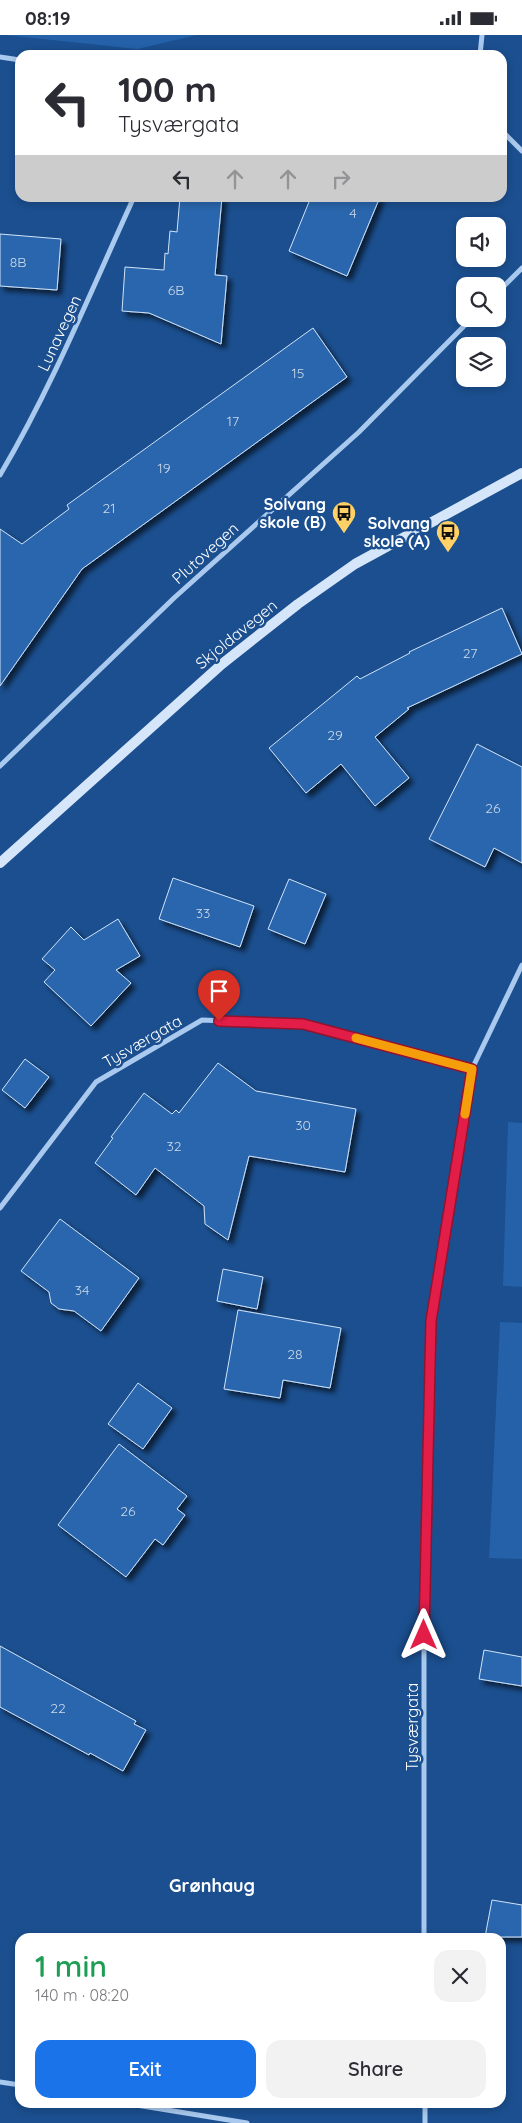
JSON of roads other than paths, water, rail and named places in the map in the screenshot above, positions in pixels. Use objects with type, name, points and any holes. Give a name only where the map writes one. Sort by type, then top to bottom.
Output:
[{"type":"main road","name":"Skjoldavegen","points":[[0,863],[222,664],[298,603],[355,564],[522,473]]},
{"type":"street","points":[[480,50],[482,35]]},
{"type":"street","points":[[0,57],[15,59]]},
{"type":"street","points":[[507,136],[522,151]]},
{"type":"street","name":"Lunavegen","points":[[0,475],[20,442],[60,361],[132,202]]},
{"type":"street","points":[[506,284],[522,267]]},
{"type":"street","name":"Plutovegen","points":[[0,766],[174,598],[359,432],[463,327]]},
{"type":"street","name":"Tysværgata","points":[[424,1933],[424,1575],[431,1321],[472,1069],[522,965]]},
{"type":"street","name":"Tysværgata","points":[[0,1208],[96,1082],[202,1020],[303,1024],[472,1069]]},
{"type":"street","points":[[0,2082],[15,2084]]},
{"type":"street","points":[[155,2108],[247,2123]]},
{"type":"street","points":[[425,2108],[425,2123]]},
{"type":"place","name":"Solvang skole (B)","points":[[344,534]]},
{"type":"place","name":"Solvang skole (A)","points":[[448,553]]},
{"type":"district","name":"Grønhaug","points":[[212,1885]]}]
